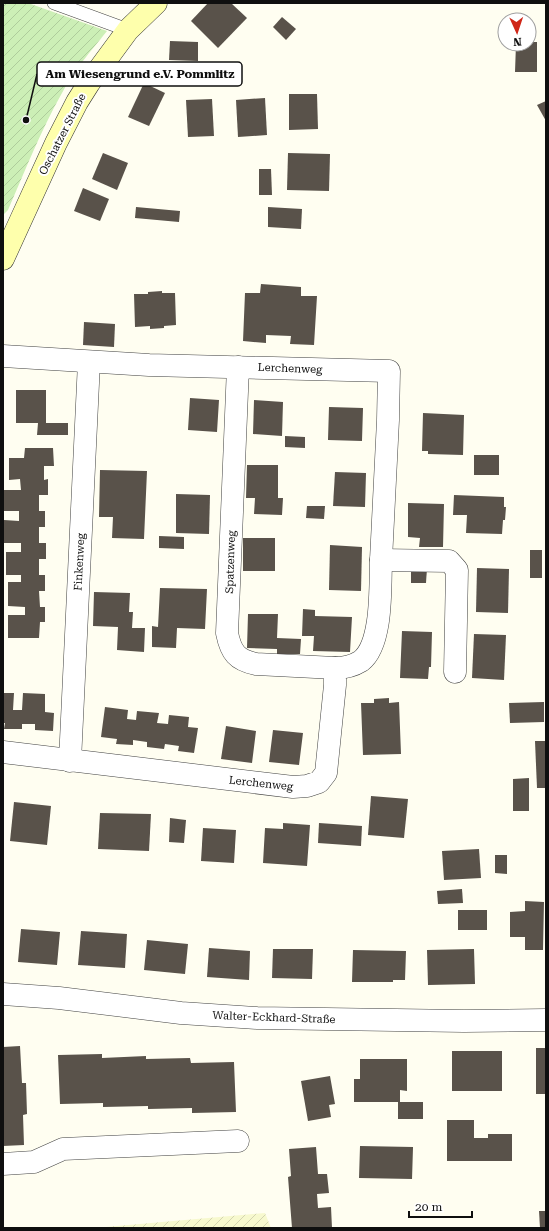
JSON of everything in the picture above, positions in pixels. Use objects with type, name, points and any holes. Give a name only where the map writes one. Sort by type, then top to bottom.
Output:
[{"type":"main road","name":"Oschatzer Straße","points":[[3,259],[52,150],[76,102],[128,30],[156,3]]},
{"type":"street","name":"Lerchenweg","points":[[3,356],[89,362],[389,371],[378,627],[370,651],[361,661],[348,667],[335,668],[326,773],[319,782],[307,786],[293,787],[3,752]]},
{"type":"street","name":"Finkenweg","points":[[70,761],[89,362]]},
{"type":"street","name":"Spatzenweg","points":[[238,367],[228,634],[230,646],[236,655],[244,662],[256,664],[335,668]]},
{"type":"street","points":[[381,560],[449,561],[457,570],[455,672]]},
{"type":"street","name":"Walter-Eckhard-Straße","points":[[3,994],[59,998],[181,1013],[257,1018],[464,1021],[546,1020]]},
{"type":"street","points":[[3,1164],[34,1162],[63,1149],[238,1140]]},
{"type":"lane","points":[[54,3],[128,30]]},
{"type":"green space","points":[[3,3],[28,3],[107,31],[72,76],[54,107],[8,210],[3,215]]},
{"type":"green space","points":[[265,1213],[271,1228],[94,1228]]},
{"type":"building","points":[[208,3],[231,3],[247,18],[218,48],[191,21]]},
{"type":"building","points":[[282,17],[296,29],[286,40],[273,27]]},
{"type":"building","points":[[170,41],[198,42],[198,61],[169,60]]},
{"type":"building","points":[[516,52],[537,52],[537,72],[515,72]]},
{"type":"building","points":[[144,83],[165,93],[149,126],[128,117]]},
{"type":"building","points":[[289,94],[317,94],[318,129],[289,130]]},
{"type":"building","points":[[265,98],[267,135],[238,137],[236,100]]},
{"type":"building","points":[[212,99],[214,136],[188,137],[186,100]]},
{"type":"building","points":[[546,101],[546,121],[537,105]]},
{"type":"building","points":[[103,153],[128,163],[117,190],[92,179]]},
{"type":"building","points":[[288,153],[330,154],[329,191],[287,190]]},
{"type":"building","points":[[259,169],[271,169],[272,195],[259,195]]},
{"type":"building","points":[[83,188],[109,199],[100,221],[74,211]]},
{"type":"building","points":[[136,207],[180,211],[179,222],[135,218]]},
{"type":"building","points":[[268,207],[302,209],[301,229],[268,227]]},
{"type":"building","points":[[261,284],[301,287],[301,296],[317,296],[314,345],[290,344],[291,336],[266,335],[266,343],[243,341],[245,293],[260,293]]},
{"type":"building","points":[[162,291],[162,293],[175,293],[176,325],[150,329],[150,326],[135,327],[134,294],[148,294],[148,292]]},
{"type":"building","points":[[84,322],[115,324],[114,347],[83,345]]},
{"type":"building","points":[[16,390],[46,390],[46,423],[68,423],[68,435],[37,435],[38,423],[16,423]]},
{"type":"building","points":[[190,398],[219,400],[217,432],[188,430]]},
{"type":"building","points":[[254,400],[283,402],[282,436],[253,434]]},
{"type":"building","points":[[329,407],[363,408],[362,441],[328,440]]},
{"type":"building","points":[[423,413],[464,415],[463,455],[428,454],[428,451],[422,451]]},
{"type":"building","points":[[285,436],[305,437],[305,448],[285,447]]},
{"type":"building","points":[[25,448],[53,448],[54,466],[44,466],[44,480],[48,479],[48,495],[39,495],[39,511],[45,511],[45,527],[39,527],[39,543],[46,543],[46,559],[39,559],[39,575],[45,575],[45,591],[39,591],[40,607],[45,607],[45,622],[40,622],[39,638],[8,638],[8,615],[25,615],[25,607],[8,606],[8,582],[21,582],[21,575],[6,575],[6,552],[21,552],[21,543],[4,543],[4,520],[19,521],[19,511],[3,511],[3,490],[21,490],[20,479],[9,480],[9,458],[24,458]]},
{"type":"building","points":[[474,455],[499,455],[499,475],[474,475]]},
{"type":"building","points":[[247,465],[278,465],[278,498],[283,498],[282,515],[254,514],[255,498],[246,498]]},
{"type":"building","points":[[100,470],[147,471],[144,539],[112,538],[113,517],[99,517]]},
{"type":"building","points":[[335,472],[366,473],[365,507],[333,506]]},
{"type":"building","points":[[176,494],[210,495],[209,534],[176,533]]},
{"type":"building","points":[[454,495],[504,497],[504,507],[506,507],[502,534],[466,533],[467,515],[453,515]]},
{"type":"building","points":[[408,503],[444,504],[443,547],[419,547],[420,538],[408,537]]},
{"type":"building","points":[[307,506],[325,506],[324,519],[306,518]]},
{"type":"building","points":[[159,536],[184,537],[184,549],[159,548]]},
{"type":"building","points":[[243,538],[275,538],[275,571],[243,571]]},
{"type":"building","points":[[330,545],[362,547],[361,591],[329,590]]},
{"type":"building","points":[[530,550],[542,550],[542,578],[530,578]]},
{"type":"building","points":[[411,568],[427,568],[426,583],[411,583]]},
{"type":"building","points":[[477,568],[509,569],[508,613],[476,612]]},
{"type":"building","points":[[160,588],[207,589],[205,629],[177,628],[176,648],[152,647],[152,626],[158,627]]},
{"type":"building","points":[[94,592],[130,593],[129,612],[133,612],[132,628],[145,628],[144,652],[117,650],[118,627],[93,626]]},
{"type":"building","points":[[303,609],[315,610],[315,616],[352,617],[350,652],[313,651],[314,636],[302,636]]},
{"type":"building","points":[[248,614],[278,614],[277,638],[301,639],[300,654],[277,654],[277,649],[247,648]]},
{"type":"building","points":[[402,631],[432,632],[431,667],[429,667],[428,679],[400,678]]},
{"type":"building","points":[[474,634],[506,635],[504,680],[472,678]]},
{"type":"building","points":[[3,693],[14,693],[13,710],[22,710],[23,693],[45,694],[45,712],[54,713],[53,731],[35,730],[35,724],[22,724],[22,729],[4,729]]},
{"type":"building","points":[[389,698],[389,703],[399,702],[401,754],[363,755],[361,703],[374,703],[374,699]]},
{"type":"building","points":[[544,702],[544,722],[510,723],[509,703]]},
{"type":"building","points":[[105,707],[128,710],[127,719],[136,720],[137,711],[159,713],[157,723],[168,724],[169,715],[189,717],[188,727],[198,728],[194,753],[178,751],[179,746],[165,744],[164,749],[147,747],[147,742],[133,740],[133,745],[116,744],[117,739],[101,737]]},
{"type":"building","points":[[226,726],[256,731],[252,763],[221,759]]},
{"type":"building","points":[[273,730],[303,733],[299,765],[269,762]]},
{"type":"building","points":[[535,741],[546,741],[546,788],[537,788]]},
{"type":"building","points":[[529,778],[529,811],[513,811],[513,779]]},
{"type":"building","points":[[371,796],[408,799],[404,838],[368,835]]},
{"type":"building","points":[[14,802],[51,806],[47,845],[10,841]]},
{"type":"building","points":[[100,813],[151,814],[149,851],[98,849]]},
{"type":"building","points":[[170,818],[186,820],[184,843],[169,842]]},
{"type":"building","points":[[283,823],[310,825],[307,866],[263,863],[265,828],[283,829]]},
{"type":"building","points":[[319,823],[362,826],[361,846],[318,843]]},
{"type":"building","points":[[203,828],[236,830],[234,863],[201,861]]},
{"type":"building","points":[[479,849],[481,878],[444,880],[442,851]]},
{"type":"building","points":[[495,855],[507,855],[507,874],[495,873]]},
{"type":"building","points":[[462,889],[463,903],[438,904],[437,891]]},
{"type":"building","points":[[525,901],[544,902],[543,950],[525,950],[525,937],[510,937],[510,912],[525,911]]},
{"type":"building","points":[[458,910],[487,910],[487,930],[458,930]]},
{"type":"building","points":[[21,929],[60,932],[57,965],[18,962]]},
{"type":"building","points":[[81,931],[127,934],[125,968],[78,965]]},
{"type":"building","points":[[147,940],[188,944],[185,974],[144,970]]},
{"type":"building","points":[[209,948],[250,951],[249,980],[207,977]]},
{"type":"building","points":[[273,949],[313,949],[312,979],[272,978]]},
{"type":"building","points":[[474,949],[475,984],[428,985],[427,950]]},
{"type":"building","points":[[353,950],[406,951],[405,980],[393,980],[393,982],[352,982]]},
{"type":"building","points":[[20,1046],[22,1083],[26,1083],[27,1114],[23,1115],[24,1145],[3,1146],[3,1047]]},
{"type":"building","points":[[536,1048],[546,1048],[546,1094],[536,1094]]},
{"type":"building","points":[[452,1051],[502,1051],[502,1091],[452,1091]]},
{"type":"building","points":[[102,1054],[102,1058],[146,1056],[146,1059],[190,1058],[191,1063],[234,1062],[236,1112],[192,1113],[192,1108],[148,1109],[148,1106],[103,1107],[103,1103],[60,1104],[58,1055]]},
{"type":"building","points":[[360,1059],[407,1059],[407,1091],[400,1090],[400,1102],[423,1102],[423,1119],[398,1119],[398,1102],[354,1102],[354,1079],[360,1079]]},
{"type":"building","points":[[330,1076],[335,1104],[329,1105],[331,1117],[308,1121],[301,1081]]},
{"type":"building","points":[[447,1120],[474,1120],[474,1138],[488,1138],[488,1134],[512,1134],[512,1161],[447,1161]]},
{"type":"building","points":[[360,1146],[413,1147],[412,1179],[359,1178]]},
{"type":"building","points":[[316,1147],[318,1174],[327,1174],[329,1193],[317,1194],[318,1208],[331,1207],[332,1228],[292,1228],[288,1177],[291,1176],[289,1149]]},
{"type":"building","points":[[539,1211],[546,1211],[546,1228],[540,1228]]},
{"type":"place","name":"Am Wiesengrund e.V. Pommlitz","points":[[26,120]]}]
